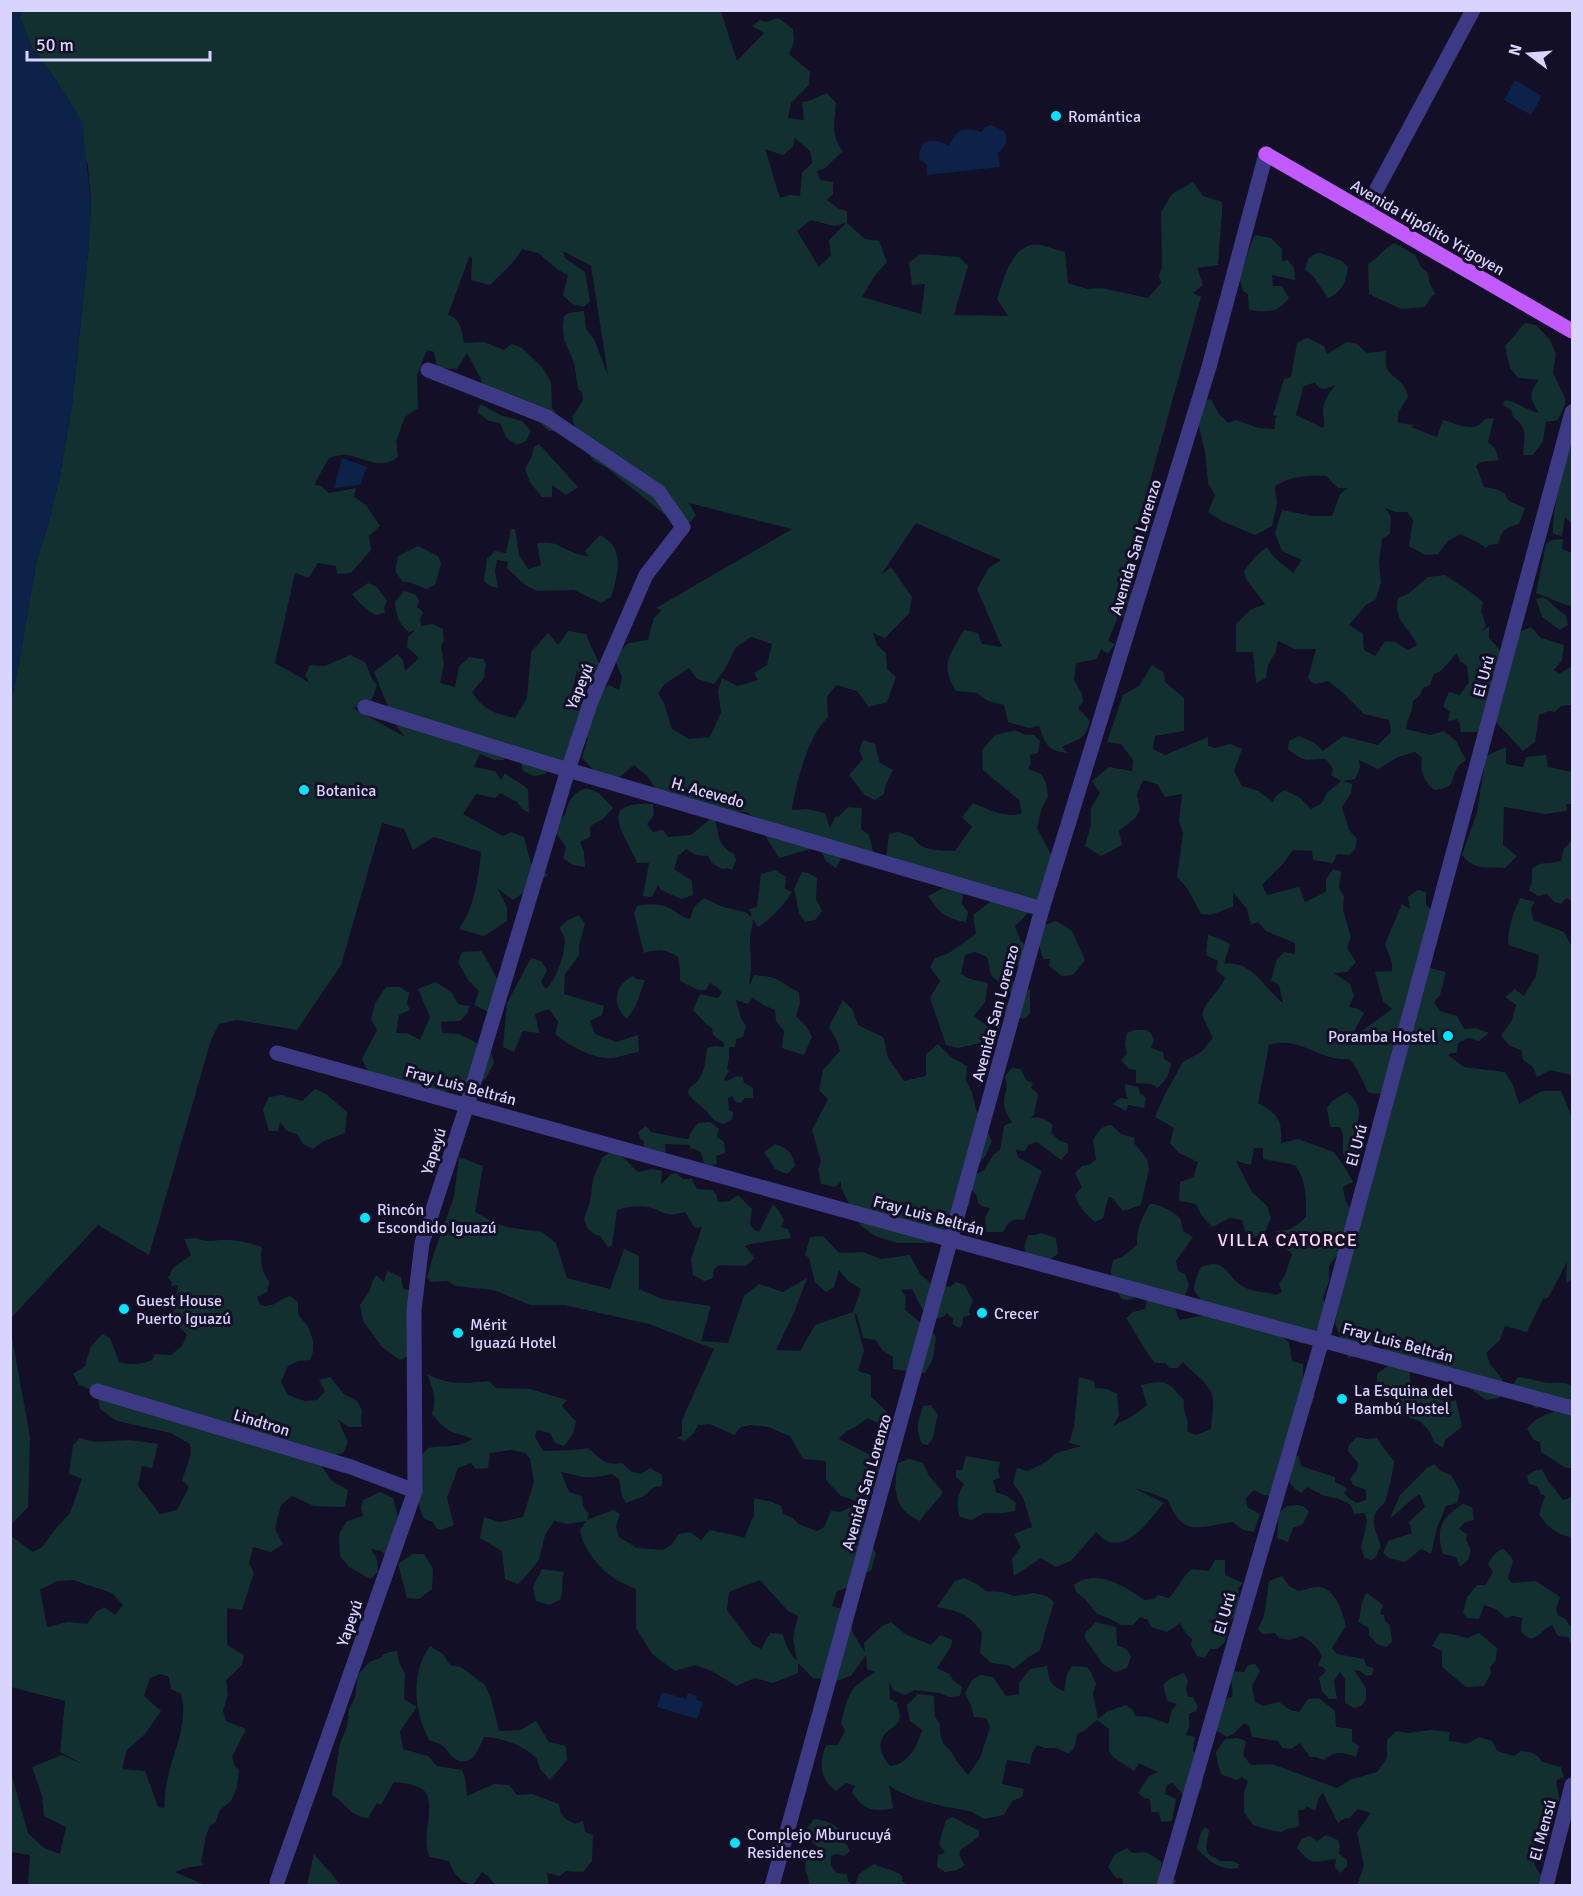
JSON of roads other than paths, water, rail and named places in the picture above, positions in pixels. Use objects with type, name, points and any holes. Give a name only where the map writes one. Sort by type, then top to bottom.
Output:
[{"type":"main road","name":"Avenida Hipólito Yrigoyen","points":[[1266,154],[1572,331]]},
{"type":"street","points":[[1365,212],[1473,10]]},
{"type":"street","name":"Avenida San Lorenzo","points":[[772,1886],[1042,909],[1209,367],[1266,154]]},
{"type":"street","name":"Yapeyú","points":[[277,1882],[415,1491],[414,1310],[422,1243],[467,1105],[591,701],[646,575],[683,527],[659,492],[547,417],[428,370]]},
{"type":"street","name":"El Urú","points":[[1164,1886],[1322,1340],[1572,412]]},
{"type":"street","name":"H. Acevedo","points":[[365,707],[568,770],[1042,909]]},
{"type":"street","name":"Fray Luis Beltrán","points":[[277,1053],[952,1240],[1572,1408]]},
{"type":"street","name":"Lindtron","points":[[97,1392],[351,1467],[415,1491]]},
{"type":"street","name":"El Mensú","points":[[1546,1886],[1572,1785]]},
{"type":"water","points":[[10,11],[21,11],[20,18],[32,48],[59,84],[82,121],[91,203],[89,244],[72,405],[60,475],[36,563],[11,701]]},
{"type":"water","points":[[1515,80],[1542,96],[1531,115],[1504,100]]},
{"type":"water","points":[[991,125],[1004,131],[1006,137],[1005,145],[998,153],[1000,167],[927,175],[927,165],[919,159],[924,142],[937,141],[949,146],[961,130],[970,129],[982,132],[985,127]]},
{"type":"water","points":[[342,458],[367,467],[360,485],[334,488]]},
{"type":"water","points":[[662,1692],[686,1699],[688,1693],[697,1696],[696,1700],[703,1702],[697,1719],[657,1707]]},
{"type":"place","name":"Romántica","points":[[1056,116]]},
{"type":"place","name":"Botanica","points":[[304,790]]},
{"type":"place","name":"Poramba Hostel","points":[[1448,1036]]},
{"type":"place","name":"Rincón Escondido Iguazú","points":[[365,1218]]},
{"type":"place","name":"Guest House Puerto Iguazú","points":[[124,1309]]},
{"type":"place","name":"Crecer","points":[[982,1313]]},
{"type":"place","name":"Mérit Iguazú Hotel","points":[[458,1333]]},
{"type":"place","name":"La Esquina del Bambú Hostel","points":[[1342,1399]]},
{"type":"place","name":"Complejo Mburucuyá Residences","points":[[735,1843]]},
{"type":"district","name":"VILLA CATORCE","points":[[1288,1240]]}]
